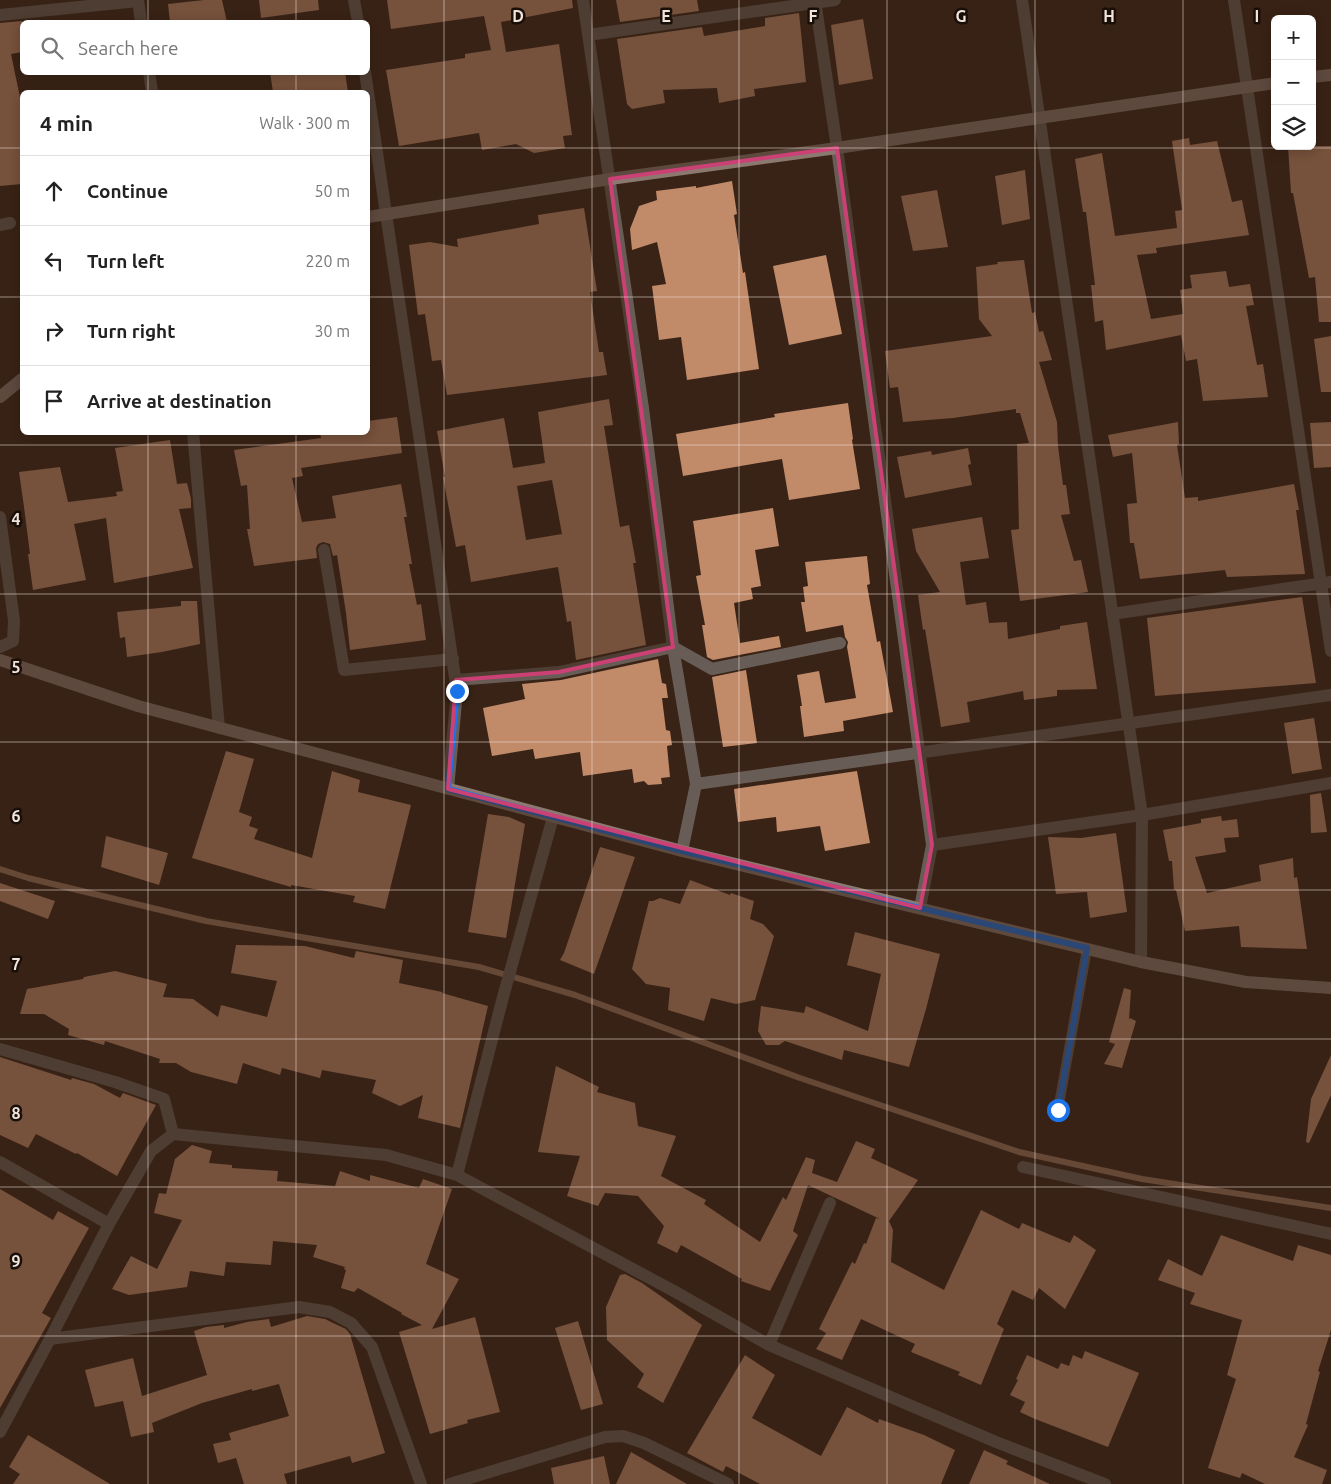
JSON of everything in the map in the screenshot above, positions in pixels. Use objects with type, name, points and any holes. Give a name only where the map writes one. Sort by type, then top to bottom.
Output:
[{"type":"street","points":[[354,0],[358,20]]},
{"type":"street","points":[[583,0],[643,408],[673,647],[696,784],[682,851]]},
{"type":"street","points":[[588,35],[815,1],[835,0]]},
{"type":"street","points":[[1022,0],[1142,815],[1142,962]]},
{"type":"street","points":[[1234,0],[1246,87],[1326,583],[1331,651]]},
{"type":"street","points":[[0,15],[138,1],[141,20]]},
{"type":"street","points":[[815,1],[837,148],[932,845],[920,908]]},
{"type":"street","points":[[149,75],[152,90]]},
{"type":"street","points":[[365,75],[368,90]]},
{"type":"street","points":[[1316,77],[1331,75]]},
{"type":"street","points":[[370,217],[610,179],[837,148],[1271,84]]},
{"type":"street","points":[[370,106],[456,680],[457,691],[448,789]]},
{"type":"street","points":[[0,397],[20,381]]},
{"type":"street","points":[[193,435],[219,728]]},
{"type":"street","points":[[0,517],[14,621],[13,641],[0,647]]},
{"type":"street","points":[[324,550],[344,670],[452,659]]},
{"type":"street","points":[[1112,614],[1326,583]]},
{"type":"street","points":[[456,680],[559,672],[673,647],[712,669],[840,643]]},
{"type":"street","points":[[0,660],[138,706],[682,851],[1142,962],[1246,982],[1331,988]]},
{"type":"street","points":[[696,784],[1331,695]]},
{"type":"street","points":[[932,845],[1142,815],[1331,783]]},
{"type":"street","points":[[457,1175],[503,997],[553,817]]},
{"type":"street","points":[[0,1049],[115,1082],[164,1099],[172,1134]]},
{"type":"street","points":[[0,1432],[4,1415],[50,1339],[109,1224],[151,1151],[172,1134],[386,1155],[457,1175],[672,1290],[769,1345],[987,1438],[1105,1484]]},
{"type":"street","points":[[0,1162],[109,1224]]},
{"type":"street","points":[[1023,1168],[1331,1234]]},
{"type":"street","points":[[769,1345],[830,1203]]},
{"type":"street","points":[[50,1339],[299,1306],[330,1312],[351,1323],[372,1347],[421,1484]]},
{"type":"street","points":[[450,1484],[605,1437],[623,1436],[644,1443],[728,1484]]},
{"type":"lane","points":[[1058,1110],[1087,948]]},
{"type":"highlighted area","points":[[837,148],[932,845],[920,908],[448,789],[456,680],[559,672],[673,647],[610,179]]},
{"type":"building","points":[[222,0],[227,20],[170,20],[168,4]]},
{"type":"building","points":[[259,0],[318,0],[319,10],[261,18]]},
{"type":"building","points":[[387,0],[572,0],[573,8],[501,22],[506,52],[559,44],[572,135],[563,136],[565,148],[534,153],[516,144],[482,150],[479,133],[399,146],[386,70],[465,58],[465,54],[491,50],[484,16],[391,29]]},
{"type":"building","points":[[616,0],[697,0],[699,11],[620,22]]},
{"type":"building","points":[[799,13],[806,82],[754,89],[755,96],[719,103],[717,88],[663,90],[665,103],[632,109],[627,104],[617,39],[702,27],[704,36],[765,26],[765,18]]},
{"type":"building","points":[[863,19],[873,79],[839,85],[831,25]]},
{"type":"building","points":[[20,21],[20,52],[11,54],[20,97],[20,184],[0,186],[0,23]]},
{"type":"building","points":[[270,75],[345,75],[348,90],[273,90]]},
{"type":"building","points":[[1189,138],[1190,145],[1217,141],[1232,202],[1242,200],[1249,235],[1156,248],[1157,253],[1137,255],[1151,319],[1183,314],[1180,290],[1192,288],[1190,275],[1226,271],[1229,287],[1250,284],[1254,305],[1246,306],[1257,365],[1263,364],[1268,397],[1203,401],[1197,359],[1186,361],[1181,335],[1106,350],[1103,320],[1095,322],[1091,285],[1095,285],[1086,212],[1083,212],[1075,159],[1102,153],[1115,236],[1177,228],[1175,211],[1182,210],[1172,141]]},
{"type":"building","points":[[1316,146],[1331,146],[1331,322],[1319,322],[1315,277],[1309,278],[1293,193],[1291,193],[1288,150],[1316,150]]},
{"type":"building","points":[[1025,170],[1030,219],[1002,225],[995,176]]},
{"type":"building","points":[[732,181],[737,214],[734,215],[743,273],[745,272],[759,369],[687,380],[681,337],[659,340],[652,286],[666,284],[657,242],[632,250],[630,229],[639,206],[657,200],[656,191],[696,186],[696,188]]},
{"type":"building","points":[[937,190],[948,247],[913,251],[901,196]]},
{"type":"building","points":[[584,208],[597,291],[590,292],[599,352],[603,352],[607,375],[447,395],[441,360],[432,361],[425,314],[418,315],[409,245],[430,242],[458,247],[457,239],[539,224],[538,215]]},
{"type":"building","points":[[826,255],[842,334],[789,345],[773,266]]},
{"type":"building","points":[[1024,260],[1032,313],[1035,312],[1039,332],[1043,331],[1052,360],[1039,362],[1057,422],[1063,485],[1066,485],[1070,514],[1061,515],[1074,561],[1081,560],[1088,592],[1020,601],[1011,530],[1019,529],[1017,444],[1029,443],[1020,413],[1016,413],[1016,409],[953,418],[903,422],[898,387],[890,388],[885,351],[992,336],[979,319],[976,267],[998,264],[997,262]]},
{"type":"building","points":[[1331,336],[1331,392],[1321,392],[1314,339]]},
{"type":"building","points":[[609,399],[613,425],[604,426],[620,527],[629,525],[636,563],[633,563],[646,645],[576,660],[571,621],[567,622],[558,567],[471,582],[465,545],[456,547],[443,477],[445,477],[437,431],[504,418],[513,468],[545,463],[538,412]],"holes":[[[552,480],[562,534],[526,540],[517,486]]]},
{"type":"building","points":[[848,403],[860,489],[789,500],[782,459],[683,476],[676,434],[775,417],[774,414]]},
{"type":"building","points":[[397,417],[402,453],[301,468],[303,476],[292,478],[302,522],[336,518],[332,496],[401,484],[407,517],[404,517],[412,564],[409,564],[417,605],[421,604],[426,640],[350,650],[337,555],[333,556],[330,544],[323,542],[318,544],[316,548],[317,558],[254,566],[247,529],[250,529],[247,485],[241,486],[234,450],[321,438],[320,435],[370,435],[370,421]]},
{"type":"building","points":[[1178,422],[1179,444],[1177,445],[1185,498],[1198,497],[1198,501],[1294,484],[1299,510],[1296,510],[1305,574],[1227,577],[1225,570],[1140,579],[1134,543],[1130,543],[1127,504],[1137,503],[1132,453],[1113,457],[1108,435]]},
{"type":"building","points":[[1331,422],[1331,467],[1314,468],[1310,423]]},
{"type":"building","points":[[170,440],[177,484],[187,483],[191,499],[191,508],[179,509],[193,568],[114,583],[106,518],[74,524],[86,580],[33,590],[19,472],[60,467],[68,502],[117,496],[116,492],[123,491],[115,448]]},
{"type":"building","points":[[968,448],[971,464],[968,465],[972,485],[905,498],[897,457],[931,451],[932,455]]},
{"type":"building","points":[[773,508],[779,546],[755,550],[761,586],[751,588],[753,599],[734,603],[740,643],[779,636],[781,647],[713,660],[707,657],[702,625],[705,625],[696,576],[701,575],[693,521]]},
{"type":"building","points":[[982,517],[989,558],[960,562],[966,605],[986,602],[989,623],[1007,622],[1008,639],[1060,629],[1060,626],[1087,622],[1097,689],[1057,690],[1057,696],[1024,700],[1023,691],[967,702],[970,722],[941,727],[918,595],[940,592],[916,551],[912,529]]},
{"type":"building","points":[[867,556],[870,584],[867,585],[877,642],[880,641],[893,712],[843,721],[844,731],[804,737],[797,675],[819,671],[825,703],[856,698],[847,647],[848,642],[843,625],[806,632],[801,602],[805,602],[803,587],[808,586],[805,562]]},
{"type":"building","points":[[1302,597],[1316,683],[1155,696],[1147,618]]},
{"type":"building","points":[[181,601],[197,601],[200,644],[127,657],[125,637],[120,638],[117,612],[181,606]]},
{"type":"building","points":[[658,659],[662,683],[666,684],[668,698],[662,698],[666,730],[670,731],[672,745],[667,746],[670,777],[661,778],[662,784],[648,785],[644,781],[634,783],[632,769],[583,776],[580,752],[535,759],[533,749],[492,756],[483,708],[525,699],[522,684],[561,680]]},
{"type":"building","points":[[746,670],[757,743],[723,747],[712,677]]},
{"type":"building","points":[[1314,718],[1322,769],[1292,774],[1284,723]]},
{"type":"building","points":[[226,751],[254,759],[239,812],[252,817],[249,826],[258,829],[254,839],[312,858],[332,771],[360,780],[358,792],[411,805],[385,909],[353,902],[355,896],[291,885],[291,887],[192,858]]},
{"type":"building","points":[[857,771],[870,843],[825,851],[820,826],[777,832],[776,817],[738,822],[734,789]]},
{"type":"building","points":[[1321,793],[1327,832],[1311,833],[1310,795]]},
{"type":"building","points":[[488,814],[509,817],[525,824],[506,938],[468,932]]},
{"type":"building","points":[[1221,816],[1222,821],[1237,819],[1239,837],[1224,838],[1226,852],[1195,857],[1207,893],[1261,881],[1259,865],[1293,858],[1294,878],[1297,877],[1307,949],[1241,947],[1239,926],[1185,931],[1176,890],[1174,890],[1172,861],[1169,861],[1163,830],[1201,823],[1201,819]]},
{"type":"building","points":[[1116,833],[1127,912],[1090,918],[1087,892],[1056,894],[1048,837],[1081,838]]},
{"type":"building","points":[[106,836],[168,853],[159,885],[101,867]]},
{"type":"building","points":[[600,847],[635,857],[594,974],[560,960]]},
{"type":"building","points":[[690,880],[730,895],[731,893],[754,901],[750,919],[763,924],[774,936],[755,1000],[736,1004],[711,998],[704,1021],[668,1010],[670,988],[646,984],[632,969],[649,901],[660,898],[680,904]]},
{"type":"building","points":[[0,883],[55,901],[48,919],[0,901]]},
{"type":"building","points":[[855,932],[940,954],[909,1067],[844,1050],[842,1060],[785,1041],[779,1045],[766,1045],[758,1031],[761,1006],[804,1013],[806,1006],[868,1031],[881,974],[847,965]]},
{"type":"building","points":[[236,945],[305,946],[354,958],[356,951],[403,960],[399,983],[442,992],[488,1006],[460,1128],[418,1118],[423,1095],[400,1106],[372,1093],[376,1080],[322,1070],[320,1078],[282,1068],[280,1075],[243,1063],[237,1084],[191,1072],[176,1063],[159,1063],[160,1059],[105,1041],[104,1045],[68,1035],[69,1029],[44,1014],[20,1014],[27,989],[115,971],[167,984],[163,997],[193,999],[218,1017],[221,1005],[267,1017],[277,981],[231,973]]},
{"type":"building","points":[[1124,988],[1131,990],[1129,1020],[1130,1018],[1136,1021],[1122,1068],[1104,1064],[1115,1044],[1109,1042]]},
{"type":"building","points":[[1331,1055],[1331,1095],[1309,1143],[1306,1142],[1311,1099]]},
{"type":"building","points":[[0,1057],[71,1080],[72,1078],[94,1084],[120,1098],[123,1093],[156,1105],[117,1176],[77,1153],[36,1134],[28,1148],[0,1135]]},
{"type":"building","points":[[556,1066],[599,1087],[597,1092],[635,1103],[638,1126],[676,1136],[661,1176],[706,1200],[704,1204],[760,1242],[783,1197],[786,1200],[806,1157],[815,1160],[812,1173],[837,1182],[856,1141],[875,1149],[871,1158],[918,1180],[889,1221],[893,1230],[891,1262],[944,1290],[981,1210],[1019,1229],[1022,1223],[1070,1243],[1074,1235],[1096,1250],[1065,1309],[1039,1288],[1033,1300],[1012,1290],[997,1324],[1004,1329],[981,1385],[958,1375],[960,1372],[911,1352],[915,1344],[861,1319],[842,1360],[816,1349],[826,1333],[819,1329],[852,1262],[855,1264],[864,1243],[866,1244],[876,1218],[880,1219],[808,1185],[793,1231],[798,1235],[770,1291],[741,1281],[742,1279],[681,1245],[677,1253],[657,1243],[664,1226],[638,1196],[605,1193],[598,1206],[567,1196],[580,1156],[538,1152]]},
{"type":"building","points":[[192,1145],[212,1151],[209,1163],[232,1165],[232,1168],[278,1171],[277,1181],[335,1186],[340,1171],[370,1181],[370,1175],[419,1188],[423,1179],[452,1189],[426,1264],[459,1279],[432,1329],[475,1317],[500,1412],[467,1420],[468,1423],[430,1434],[399,1332],[422,1325],[358,1288],[354,1292],[341,1288],[346,1270],[344,1269],[345,1267],[313,1257],[317,1245],[273,1241],[271,1265],[226,1262],[224,1276],[190,1271],[187,1287],[129,1295],[112,1289],[131,1256],[157,1269],[182,1220],[154,1213],[159,1193],[166,1194],[175,1159]]},
{"type":"building","points":[[0,1189],[53,1220],[58,1211],[89,1228],[42,1313],[51,1318],[0,1408]]},
{"type":"building","points":[[1221,1235],[1293,1261],[1298,1245],[1331,1255],[1331,1330],[1318,1371],[1320,1372],[1306,1424],[1308,1425],[1294,1457],[1327,1470],[1322,1484],[1265,1484],[1242,1473],[1240,1478],[1208,1468],[1236,1379],[1227,1375],[1242,1320],[1190,1304],[1195,1293],[1158,1280],[1168,1259],[1202,1276]]},
{"type":"building","points":[[625,1274],[642,1283],[702,1325],[663,1403],[637,1387],[644,1374],[607,1340],[606,1307],[620,1275]]},
{"type":"building","points":[[307,1316],[325,1319],[346,1329],[350,1334],[385,1453],[352,1463],[350,1456],[284,1474],[287,1484],[244,1484],[236,1458],[218,1463],[213,1444],[231,1440],[229,1433],[289,1416],[279,1384],[252,1391],[252,1389],[202,1403],[152,1423],[154,1432],[131,1437],[123,1401],[95,1407],[85,1370],[133,1358],[142,1396],[207,1375],[194,1331],[206,1327],[224,1325],[224,1328],[269,1319],[271,1327]]},
{"type":"building","points":[[578,1321],[603,1404],[581,1410],[555,1328]]},
{"type":"building","points":[[1085,1351],[1139,1373],[1108,1447],[1020,1412],[1025,1402],[1010,1395],[1027,1355],[1058,1369],[1061,1363],[1069,1366],[1073,1355],[1082,1359]]},
{"type":"building","points":[[745,1355],[775,1375],[752,1418],[821,1456],[847,1407],[878,1423],[879,1419],[924,1435],[955,1450],[941,1484],[760,1484],[726,1466],[723,1472],[687,1453]]},
{"type":"building","points":[[28,1435],[110,1484],[13,1484],[20,1474],[9,1467]]},
{"type":"building","points":[[984,1450],[1008,1461],[1006,1464],[1050,1484],[969,1484]]},
{"type":"building","points":[[631,1452],[687,1484],[616,1484]]},
{"type":"building","points":[[604,1456],[610,1484],[554,1484],[551,1468]]},
{"type":"waterway","points":[[0,869],[28,878],[206,921],[479,967],[575,995],[800,1078],[1019,1152],[1142,1179],[1331,1208]]},
{"type":"route","points":[[457,691],[448,789],[682,851],[1087,948],[1058,1110]]}]
